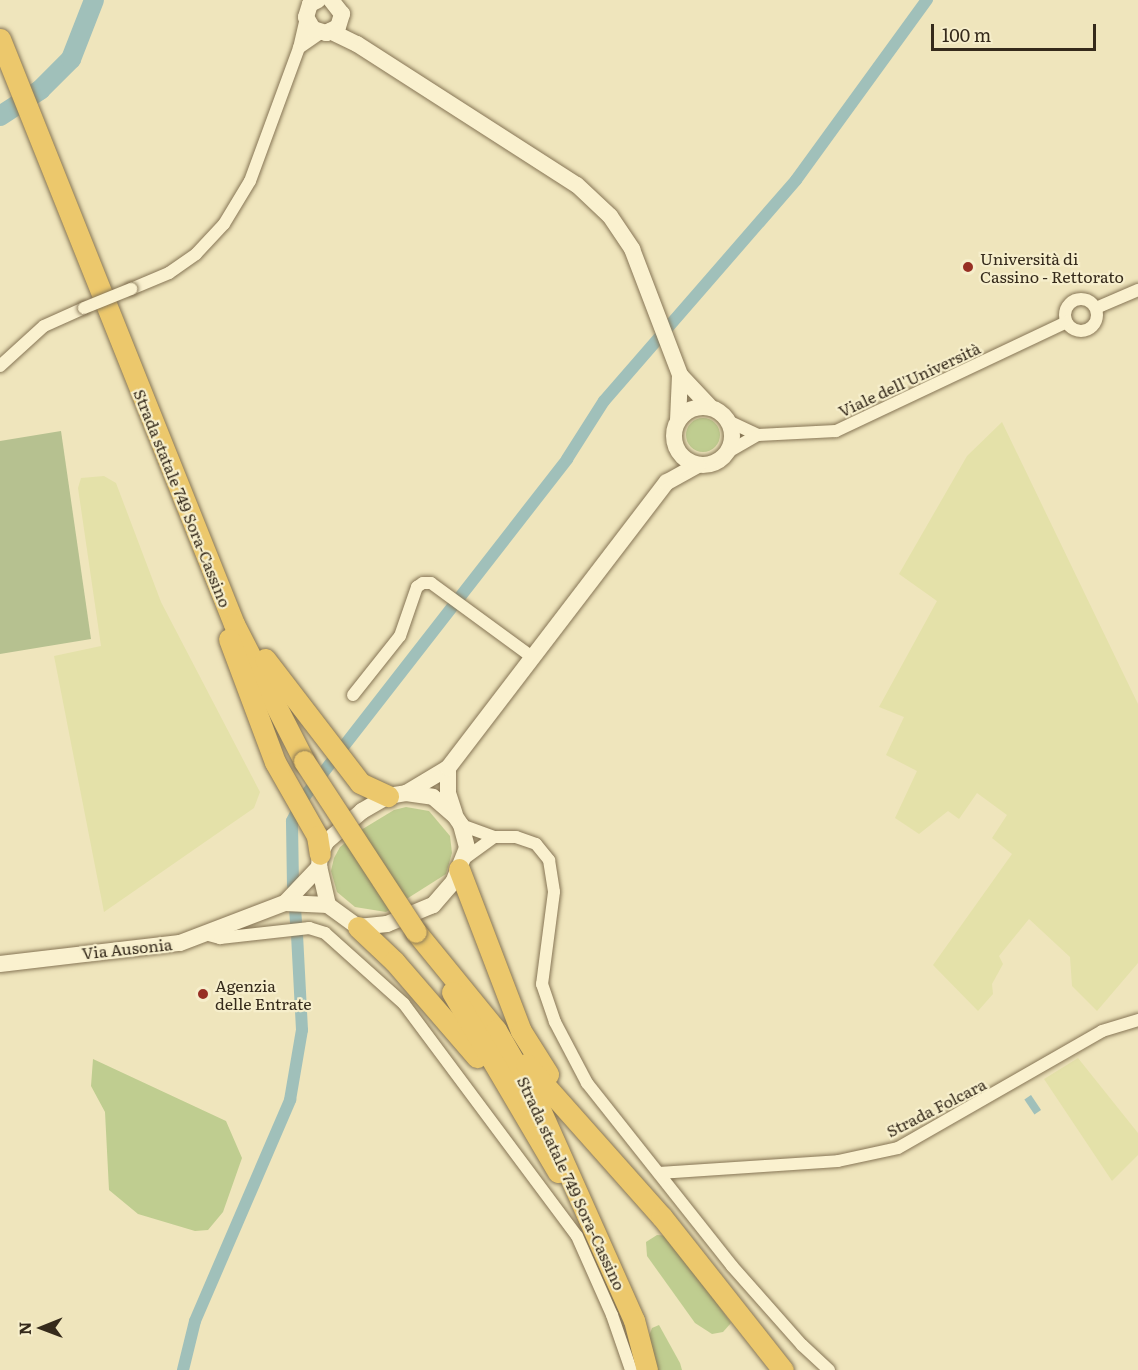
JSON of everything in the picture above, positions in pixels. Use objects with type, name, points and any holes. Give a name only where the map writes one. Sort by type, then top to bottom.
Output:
[{"type":"highway","name":"Strada statale 749 Sora-Cassino","points":[[3,47],[202,549],[234,624],[304,761],[416,932],[552,1163],[640,1366]]},
{"type":"highway","points":[[202,549],[258,649],[351,772],[360,783],[397,794]]},
{"type":"highway","points":[[202,549],[228,635],[283,775],[313,828],[320,861]]},
{"type":"highway","points":[[460,864],[521,1031],[591,1136]]},
{"type":"highway","points":[[358,927],[454,1027],[552,1163]]},
{"type":"highway","name":"Strada statale 749 Sora-Cassino","points":[[416,932],[496,1030],[531,1090],[583,1198],[634,1320],[640,1366]]},
{"type":"highway","points":[[496,1030],[662,1217],[783,1370]]},
{"type":"street","points":[[0,366],[45,326],[169,273],[196,254],[224,224],[244,191],[299,48],[310,4],[318,0]]},
{"type":"street","points":[[299,48],[338,27],[341,8]]},
{"type":"street","points":[[341,8],[357,44]]},
{"type":"street","points":[[306,17],[313,29],[357,44],[577,185],[610,216],[632,249],[680,375],[710,407],[728,421],[733,435],[728,452],[715,463],[698,465],[667,482],[448,768],[362,811],[326,842],[320,861],[328,905],[358,927],[387,924],[433,905],[454,881],[467,848],[448,793],[448,768]]},
{"type":"street","points":[[1096,308],[1138,290]]},
{"type":"street","points":[[1088,300],[1096,308],[1095,322],[1088,329],[1074,329],[1067,322],[1066,311],[1073,301],[1088,300]]},
{"type":"street","name":"Viale dell'Università","points":[[728,452],[758,435],[836,431],[1067,322]]},
{"type":"street","points":[[667,482],[678,420],[680,375]]},
{"type":"street","points":[[678,420],[692,409],[710,407]]},
{"type":"street","name":"Viale dell'Università","points":[[728,421],[758,435]]},
{"type":"street","points":[[675,442],[683,457],[698,465]]},
{"type":"street","points":[[353,695],[400,636],[417,586],[427,583],[435,586],[532,657]]},
{"type":"street","points":[[397,794],[433,797],[458,820],[494,837],[516,837],[536,844],[549,860],[554,892],[542,984],[555,1022],[587,1083],[740,1275],[802,1345],[830,1370]]},
{"type":"street","points":[[460,864],[494,837]]},
{"type":"street","name":"Via Ausonia","points":[[285,903],[320,861]]},
{"type":"street","name":"Via Ausonia","points":[[0,964],[58,954],[156,947],[205,934],[285,903],[328,905]]},
{"type":"street","points":[[205,934],[220,938],[309,928],[325,933],[404,1004],[577,1236],[612,1315],[640,1366]]},
{"type":"street","name":"Strada Folcara","points":[[659,1173],[838,1161],[898,1148],[1102,1031],[1138,1020]]},
{"type":"shaded area","points":[[1002,422],[1138,704],[1138,963],[1097,1011],[1072,986],[1070,957],[1029,919],[999,956],[1003,964],[992,984],[993,994],[978,1011],[933,965],[1012,854],[992,838],[1007,815],[977,793],[959,819],[948,811],[919,834],[895,818],[917,771],[886,755],[904,717],[879,707],[937,601],[899,574],[967,456]]},
{"type":"shaded area","points":[[104,476],[116,483],[161,602],[260,792],[254,808],[104,912],[54,656],[101,646],[78,488],[81,478]]},
{"type":"shaded area","points":[[1078,1058],[1138,1133],[1138,1155],[1112,1181],[1044,1079]]},
{"type":"green space","points":[[703,418],[715,423],[720,435],[715,447],[703,452],[691,447],[686,435],[691,423]]},
{"type":"green space","points":[[61,431],[91,639],[0,654],[0,441]]},
{"type":"green space","points":[[406,807],[429,811],[450,836],[452,853],[446,874],[386,912],[355,907],[337,892],[331,871],[334,858],[340,847],[361,830],[394,810]]},
{"type":"green space","points":[[93,1059],[226,1121],[242,1158],[223,1212],[208,1230],[195,1231],[138,1214],[109,1190],[105,1112],[91,1086]]},
{"type":"green space","points":[[657,1235],[669,1236],[731,1323],[723,1332],[712,1334],[695,1323],[647,1256],[646,1242]]},
{"type":"green space","points":[[659,1325],[682,1370],[656,1370],[649,1336],[652,1328]]},
{"type":"water","points":[[1031,1095],[1041,1110],[1034,1114],[1024,1099]]},
{"type":"waterway","points":[[0,116],[40,90],[71,59],[94,0]]},
{"type":"waterway","points":[[293,886],[292,821],[305,796],[567,459],[604,401],[796,180],[927,0]]},
{"type":"waterway","points":[[295,908],[296,924]]},
{"type":"waterway","points":[[183,1370],[195,1321],[290,1100],[302,1030],[297,934]]},
{"type":"place","name":"Università di Cassino - Rettorato","points":[[968,267]]},
{"type":"place","name":"Agenzia delle Entrate","points":[[203,994]]}]
